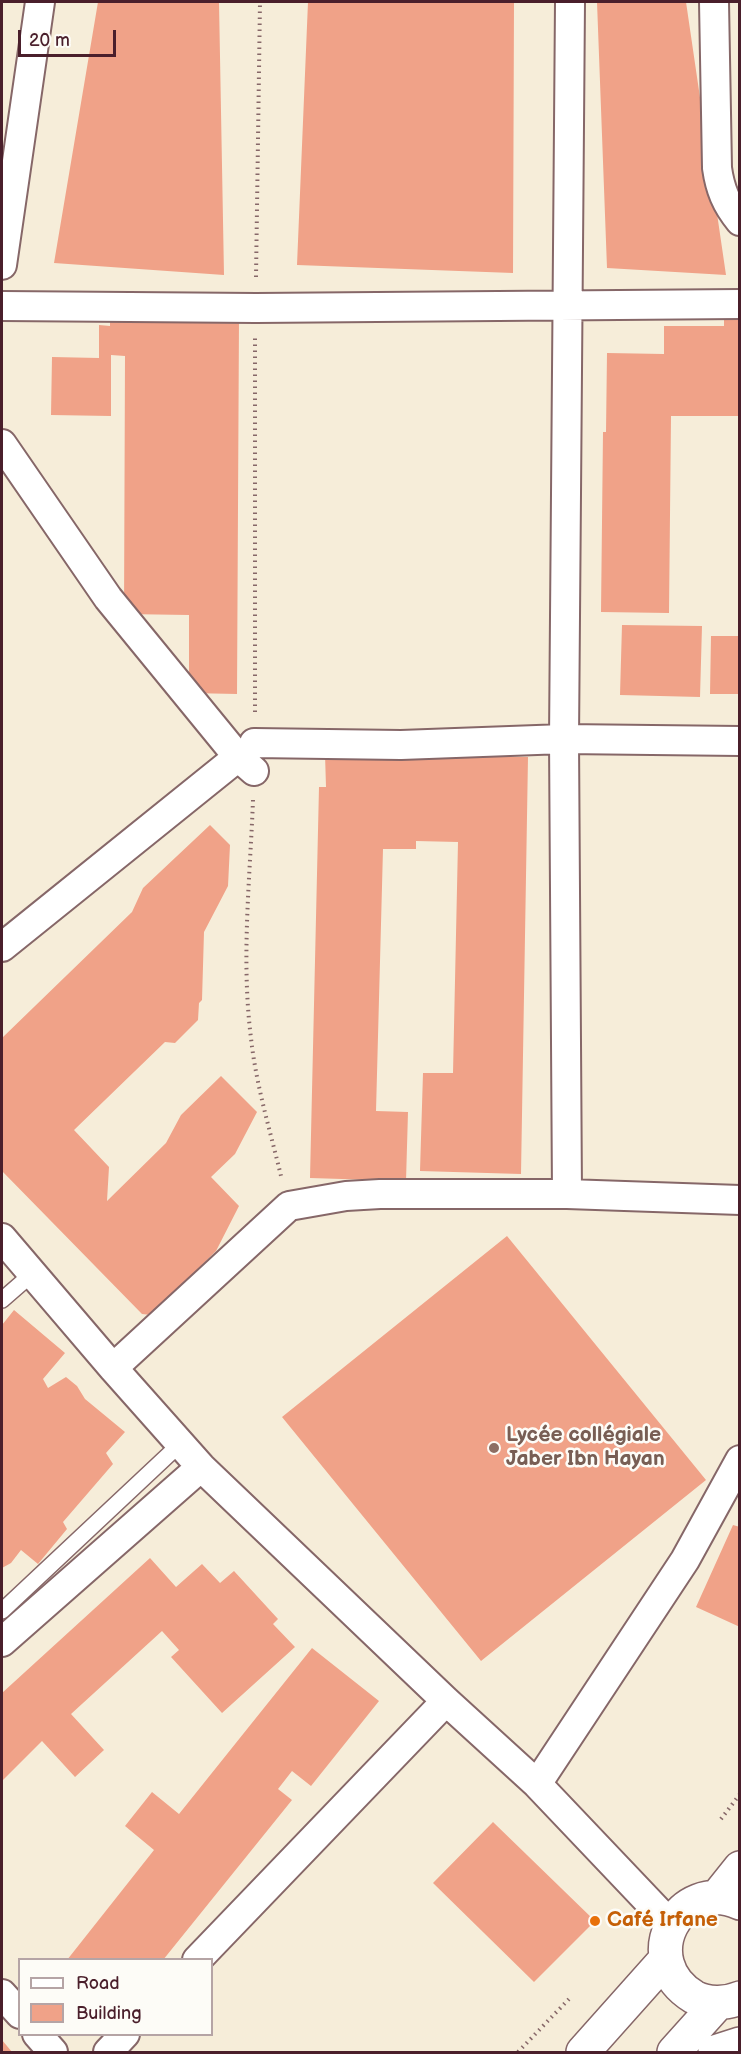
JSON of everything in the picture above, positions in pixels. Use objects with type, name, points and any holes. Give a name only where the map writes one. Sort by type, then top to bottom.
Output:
[{"type":"main road","points":[[728,2000],[699,2000],[684,1991],[672,1977],[665,1960],[665,1942],[671,1925],[682,1910],[698,1901],[728,1900],[740,1868]]},
{"type":"main road","points":[[583,2052],[665,1960]]},
{"type":"main road","points":[[674,2052],[728,2000]]},
{"type":"main road","points":[[715,2052],[740,2044]]},
{"type":"street","points":[[2,265],[40,2]]},
{"type":"street","points":[[567,1194],[564,739],[570,2]]},
{"type":"street","points":[[714,2],[717,168],[720,189],[729,207],[740,221]]},
{"type":"street","points":[[2,306],[256,308],[740,304]]},
{"type":"street","points":[[2,444],[108,598],[249,757]]},
{"type":"street","points":[[2,947],[249,757],[401,745],[564,739],[740,741]]},
{"type":"street","points":[[113,1368],[289,1206],[346,1196],[380,1194],[567,1194],[740,1200]]},
{"type":"street","points":[[2,1238],[201,1467],[446,1701],[537,1784],[671,1925]]},
{"type":"street","points":[[537,1784],[685,1560],[740,1460]]},
{"type":"street","points":[[2,1642],[201,1467]]},
{"type":"street","points":[[198,1958],[446,1701]]},
{"type":"street","points":[[2,1994],[18,2012]]},
{"type":"street","points":[[39,2036],[53,2052]]},
{"type":"street","points":[[108,2052],[123,2036]]},
{"type":"lane","points":[[2,1300],[33,1273]]},
{"type":"lane","points":[[2,1611],[180,1444]]},
{"type":"path","points":[[260,2],[247,963],[250,1036],[259,1087],[289,1206]]},
{"type":"path","points":[[721,1820],[740,1794]]},
{"type":"path","points":[[518,2052],[568,2000]]},
{"type":"building","points":[[98,2],[219,2],[224,275],[54,263]]},
{"type":"building","points":[[308,2],[514,2],[513,273],[297,265]]},
{"type":"building","points":[[597,2],[686,2],[726,275],[607,268]]},
{"type":"building","points":[[724,314],[740,314],[740,416],[671,416],[669,613],[601,612],[603,432],[606,432],[607,353],[664,354],[664,326],[724,326]]},
{"type":"building","points":[[110,317],[239,318],[237,694],[189,693],[189,615],[124,614],[125,356],[111,355],[111,416],[51,415],[52,357],[99,358],[99,325],[110,326]]},
{"type":"building","points":[[622,625],[702,626],[700,697],[620,695]]},
{"type":"building","points":[[711,636],[740,636],[740,694],[710,694]]},
{"type":"building","points":[[325,754],[528,757],[521,1174],[420,1171],[423,1073],[453,1073],[458,842],[416,841],[416,849],[383,849],[376,1111],[408,1112],[406,1181],[310,1178],[319,787],[326,787]]},
{"type":"building","points":[[210,825],[230,845],[228,886],[204,932],[202,1000],[199,1003],[198,1020],[175,1043],[165,1042],[74,1130],[109,1167],[107,1201],[166,1143],[181,1115],[221,1076],[257,1112],[235,1154],[211,1177],[239,1206],[216,1251],[151,1315],[142,1314],[2,1171],[2,1038],[132,912],[143,888]]},
{"type":"building","name":"Lycée collégiale Jaber Ibn Hayan","points":[[507,1236],[706,1480],[481,1661],[282,1417]]},
{"type":"building","points":[[14,1310],[65,1353],[43,1379],[48,1388],[66,1377],[77,1386],[85,1399],[125,1432],[106,1453],[113,1464],[63,1522],[67,1529],[38,1564],[21,1550],[11,1563],[2,1568],[2,1325]]},
{"type":"building","points":[[733,1525],[740,1527],[740,1627],[696,1607]]},
{"type":"building","points":[[150,1558],[176,1587],[202,1564],[220,1583],[234,1571],[278,1619],[273,1624],[295,1647],[222,1713],[171,1657],[179,1650],[162,1631],[71,1714],[104,1750],[75,1777],[42,1741],[2,1781],[2,1693]]},
{"type":"building","points":[[312,1648],[379,1701],[311,1786],[292,1771],[278,1789],[292,1800],[165,1958],[69,1958],[154,1850],[125,1826],[152,1792],[179,1814]]},
{"type":"building","points":[[493,1822],[595,1921],[534,1982],[433,1883]]},
{"type":"building","points":[[2,2040],[12,2052],[2,2052]]},
{"type":"place","name":"Lycée collégiale Jaber Ibn Hayan","points":[[494,1448]]},
{"type":"place","name":"Café Irfane","points":[[595,1921]]}]
